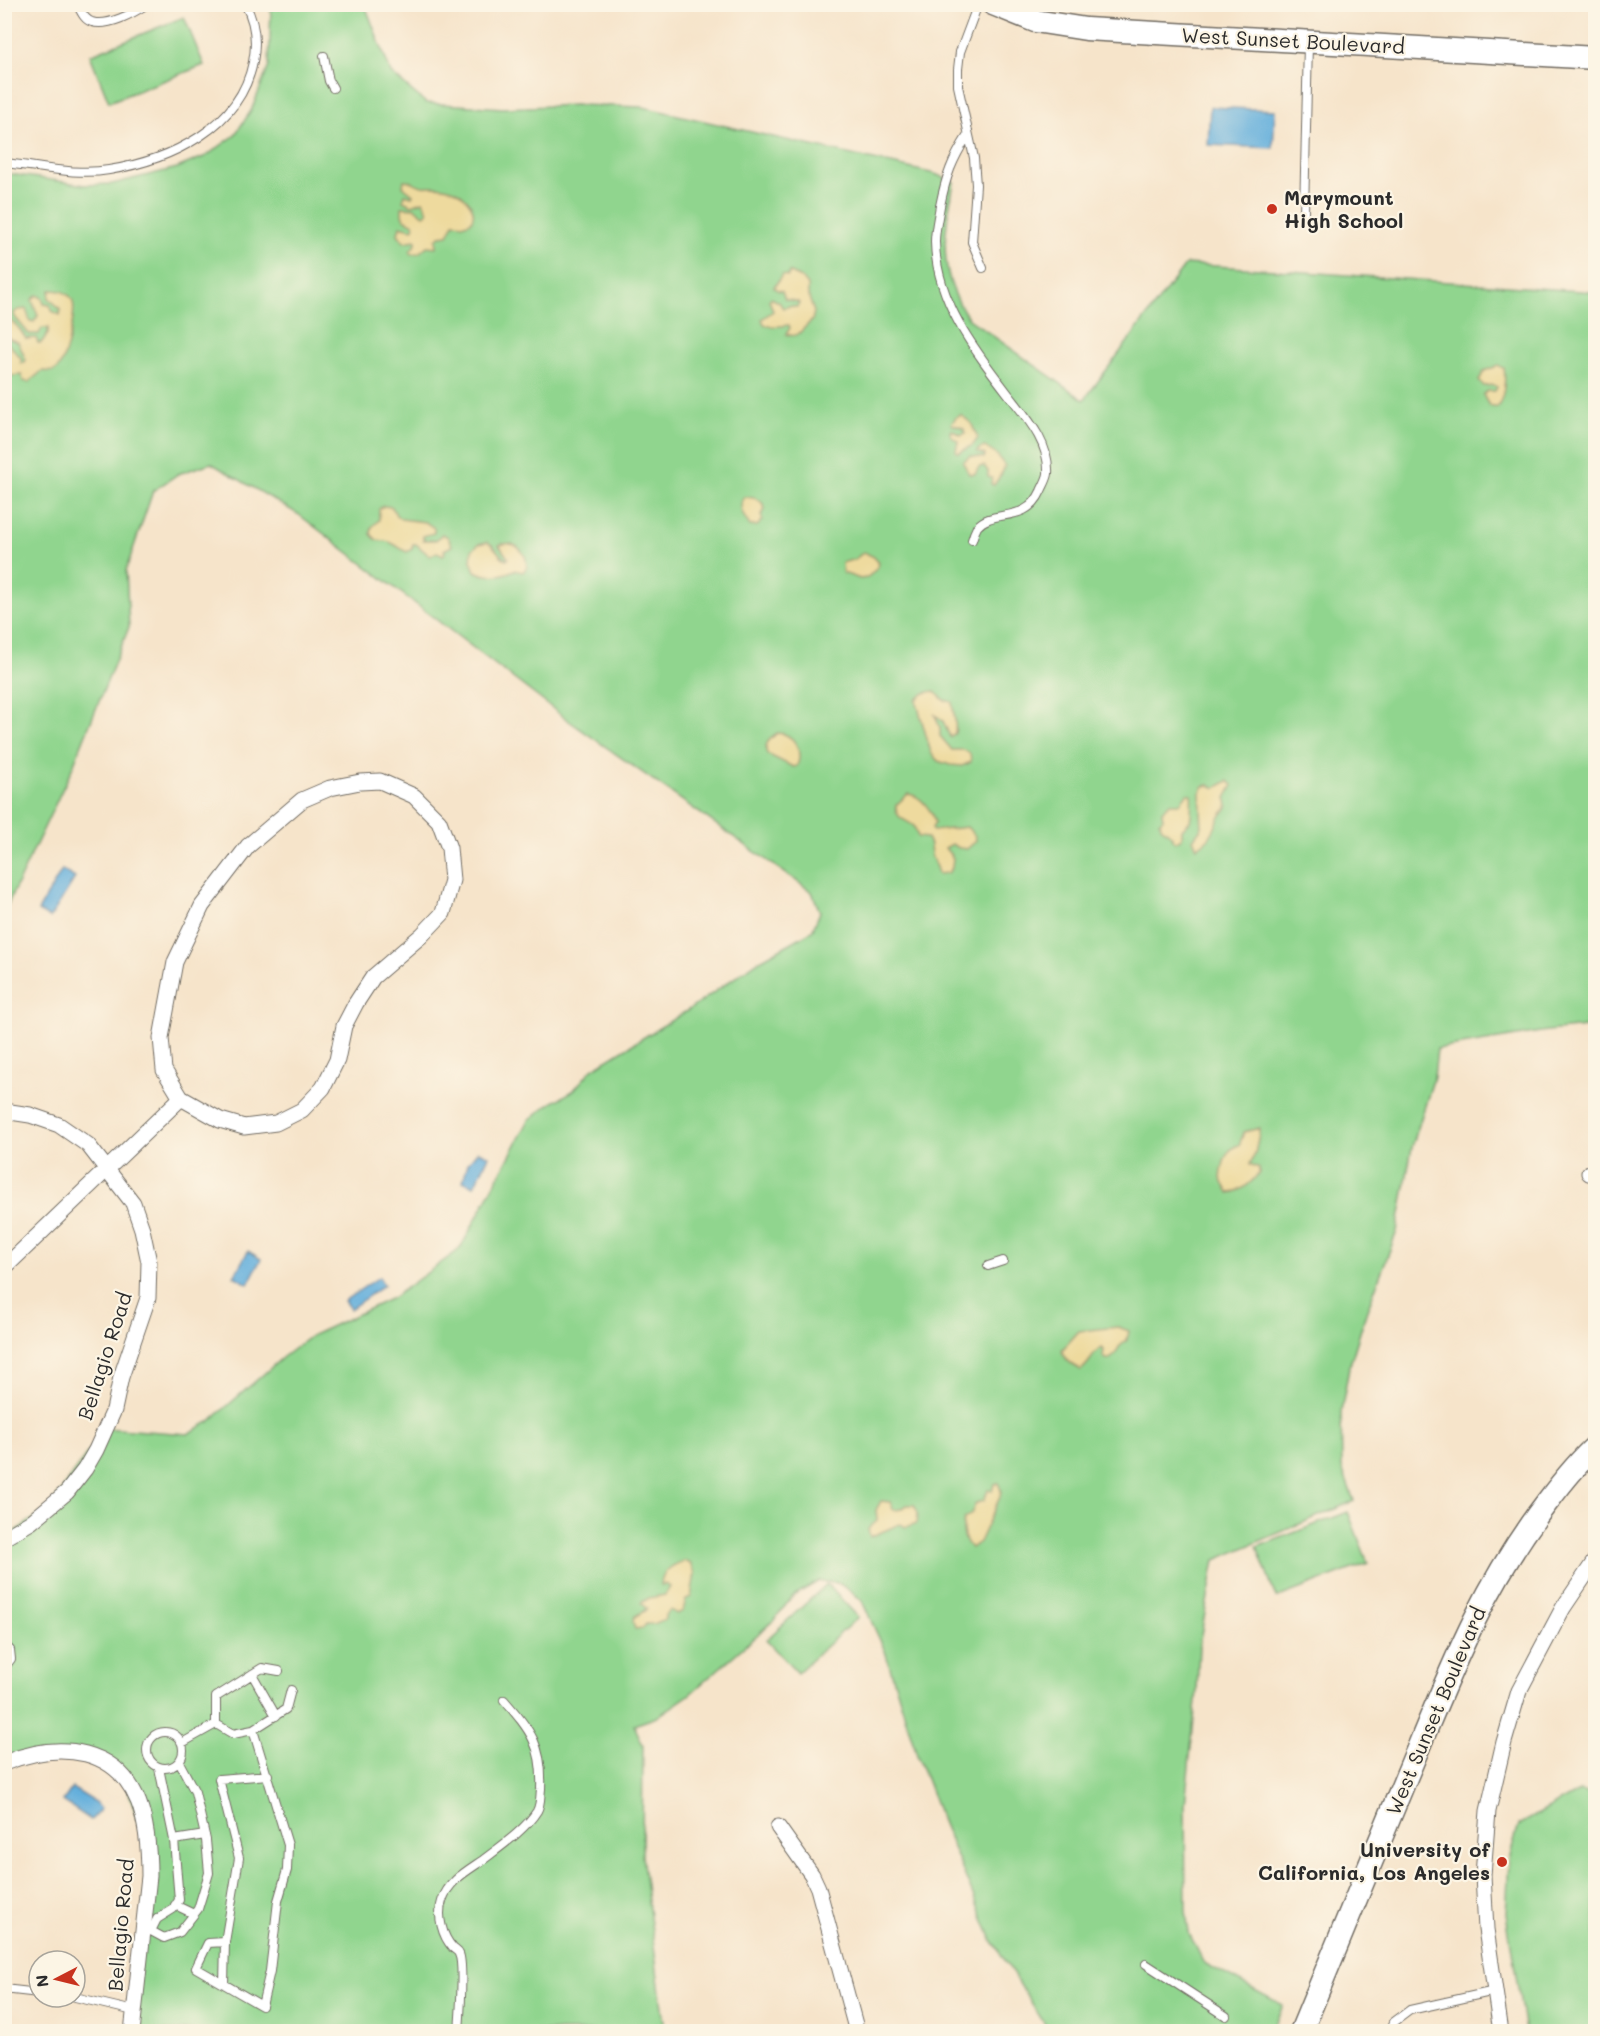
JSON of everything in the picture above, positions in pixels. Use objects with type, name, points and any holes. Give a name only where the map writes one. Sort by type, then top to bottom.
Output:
[{"type":"main road","name":"West Sunset Boulevard","points":[[993,4],[1035,21],[1086,29],[1596,58]]},
{"type":"main road","name":"West Sunset Boulevard","points":[[1301,2031],[1456,1657],[1492,1582],[1542,1508],[1571,1471],[1596,1446]]},
{"type":"street","points":[[380,781],[414,796],[439,821],[448,848],[452,880],[444,913],[373,977],[344,1026],[337,1060],[323,1088],[302,1110],[276,1123],[244,1127],[220,1120],[181,1098],[164,1070],[161,1038],[175,962],[202,906],[248,846],[302,800],[330,788],[380,781]]},
{"type":"street","points":[[4,1268],[181,1098]]},
{"type":"street","name":"Bellagio Road","points":[[4,1111],[30,1115],[59,1125],[88,1145],[133,1203],[142,1229],[149,1262],[148,1298],[122,1377],[114,1410],[85,1470],[67,1492],[49,1508],[4,1538]]},
{"type":"street","points":[[1501,2031],[1486,1929],[1483,1875],[1488,1811],[1519,1691],[1563,1608],[1596,1559]]},
{"type":"street","name":"Bellagio Road","points":[[4,1763],[39,1752],[75,1751],[102,1758],[123,1774],[138,1803],[147,1835],[149,1876],[147,1931],[132,2031]]},
{"type":"street","points":[[778,1827],[812,1875],[818,1888],[857,2031]]},
{"type":"lane","points":[[77,4],[84,17],[91,23],[107,22],[147,4]]},
{"type":"lane","points":[[4,163],[88,172],[108,171],[157,157],[201,136],[220,123],[234,108],[251,74],[255,56],[255,34],[250,13],[245,4]]},
{"type":"lane","points":[[978,4],[960,52],[958,86],[974,158],[976,185],[972,242],[983,268]]},
{"type":"lane","points":[[1304,213],[1308,43]]},
{"type":"lane","points":[[324,56],[329,81],[333,88]]},
{"type":"lane","points":[[968,135],[953,158],[943,191],[935,240],[936,261],[944,291],[977,354],[1033,426],[1046,452],[1048,476],[1037,500],[1028,508],[1013,515],[991,519],[978,526],[972,540]]},
{"type":"lane","points":[[988,1266],[1004,1261]]},
{"type":"lane","points":[[4,1644],[10,1650],[11,1659],[4,1668]]},
{"type":"lane","points":[[216,1724],[216,1697],[262,1668],[279,1671]]},
{"type":"lane","points":[[252,1674],[276,1716]]},
{"type":"lane","points":[[216,1724],[233,1734],[253,1730],[286,1709],[291,1690]]},
{"type":"lane","points":[[459,2031],[460,1957],[446,1939],[442,1929],[441,1901],[455,1879],[494,1852],[530,1820],[540,1803],[541,1762],[537,1748],[529,1729],[504,1700]]},
{"type":"lane","points":[[182,1743],[216,1724]]},
{"type":"lane","points":[[225,1942],[208,1943],[196,1968],[262,2006],[270,1971],[278,1901],[287,1870],[288,1845],[253,1730]]},
{"type":"lane","points":[[159,1768],[171,1767],[182,1755],[182,1743],[174,1734],[168,1732],[155,1734],[150,1738],[146,1749],[150,1761],[159,1768],[174,1840],[179,1900],[147,1931],[164,1938],[180,1932],[198,1909],[209,1873],[205,1834],[195,1792],[178,1762]]},
{"type":"lane","points":[[224,1984],[225,1942],[239,1858],[219,1779],[268,1775]]},
{"type":"lane","points":[[174,1840],[205,1834]]},
{"type":"lane","points":[[175,1905],[194,1914]]},
{"type":"lane","points":[[1146,1964],[1226,2016]]},
{"type":"lane","points":[[4,1989],[27,1992]]},
{"type":"lane","points":[[1390,2031],[1394,2022],[1410,2010],[1495,1991]]},
{"type":"lane","points":[[87,2000],[134,2011]]},
{"type":"green space","points":[[271,5],[365,5],[391,73],[426,103],[503,108],[577,105],[643,107],[935,174],[954,182],[947,219],[945,252],[951,285],[958,302],[969,319],[1084,400],[1186,264],[1595,292],[1595,1026],[1547,1031],[1437,1049],[1434,1077],[1412,1147],[1397,1231],[1366,1313],[1349,1368],[1341,1412],[1342,1468],[1354,1501],[1215,1560],[1199,1645],[1197,1691],[1185,1804],[1186,1911],[1189,1933],[1204,1963],[1283,2005],[1272,2031],[1049,2031],[992,1940],[943,1824],[917,1755],[885,1651],[862,1601],[838,1583],[819,1581],[793,1596],[774,1620],[689,1695],[657,1717],[634,1725],[643,1745],[642,1855],[665,2031],[132,2031],[149,1855],[123,1774],[75,1751],[5,1763],[5,1538],[49,1508],[105,1428],[188,1434],[209,1422],[283,1357],[311,1336],[392,1298],[456,1252],[462,1245],[529,1120],[548,1105],[573,1091],[592,1069],[690,1009],[757,962],[812,931],[820,912],[812,892],[569,721],[298,514],[211,463],[178,474],[153,491],[126,570],[129,627],[71,771],[5,910],[5,173],[85,185],[112,184],[177,168],[206,156],[234,136],[251,111],[269,66]]},
{"type":"green space","points":[[184,17],[204,65],[109,102],[90,55]]},
{"type":"green space","points":[[1348,1512],[1368,1563],[1276,1598],[1257,1547]]},
{"type":"green space","points":[[827,1584],[858,1617],[797,1673],[766,1640]]},
{"type":"green space","points":[[1579,1791],[1595,1795],[1595,2031],[1525,2031],[1506,1914],[1509,1859],[1519,1825]]},
{"type":"sand","points":[[404,180],[423,186],[442,187],[456,191],[472,206],[471,222],[454,223],[448,235],[436,239],[437,247],[427,246],[419,253],[412,254],[410,251],[416,244],[416,240],[404,242],[398,234],[400,226],[412,229],[415,226],[404,219],[402,207],[415,208],[424,215],[428,212],[423,201],[412,205],[403,201],[405,194],[412,196],[413,194],[403,186]]},
{"type":"sand","points":[[789,272],[803,279],[808,285],[808,295],[814,312],[812,321],[795,335],[786,334],[790,328],[789,325],[772,327],[764,324],[762,319],[773,311],[769,300],[771,298],[779,302],[783,308],[797,307],[799,304],[785,299],[782,291],[774,287],[782,275],[788,276]]},
{"type":"sand","points":[[50,290],[67,294],[74,308],[69,338],[60,366],[53,371],[42,371],[29,382],[23,381],[22,375],[8,376],[5,372],[5,342],[21,358],[21,363],[26,360],[18,342],[7,337],[4,329],[5,320],[15,324],[26,339],[36,338],[38,343],[41,343],[48,334],[48,328],[42,328],[39,334],[29,334],[14,313],[26,309],[30,321],[34,322],[38,316],[32,300],[37,295],[42,298],[44,304],[50,305],[52,311],[60,315],[61,310],[49,298]]},
{"type":"sand","points":[[1497,366],[1504,368],[1505,383],[1498,407],[1492,407],[1483,394],[1495,391],[1497,387],[1484,386],[1479,381],[1484,371]]},
{"type":"sand","points":[[961,415],[971,423],[978,438],[973,445],[958,453],[956,451],[958,441],[951,436],[950,432],[952,430],[961,435],[966,433],[963,428],[951,424],[956,417]]},
{"type":"sand","points":[[985,447],[997,455],[1005,466],[994,485],[991,484],[992,478],[988,477],[988,471],[984,466],[979,467],[975,474],[969,474],[963,462],[970,456],[984,458],[985,455],[977,452]]},
{"type":"sand","points":[[744,497],[757,499],[764,506],[765,509],[761,516],[763,520],[757,526],[750,526],[744,516],[741,504]]},
{"type":"sand","points":[[383,506],[392,507],[401,519],[425,522],[434,528],[434,533],[423,536],[423,540],[436,540],[442,534],[448,537],[452,546],[444,550],[443,555],[437,552],[430,556],[416,544],[413,544],[412,549],[407,552],[391,543],[378,540],[371,534],[372,527],[379,520],[379,509]]},
{"type":"sand","points":[[487,542],[507,560],[508,558],[499,545],[515,545],[525,556],[527,567],[523,572],[514,570],[494,576],[475,571],[471,561],[472,550],[479,544]]},
{"type":"sand","points":[[864,552],[878,562],[877,568],[867,578],[860,579],[843,573],[842,563],[855,559]]},
{"type":"sand","points":[[934,691],[944,700],[952,702],[955,722],[955,733],[950,737],[943,721],[935,715],[940,728],[940,736],[952,750],[964,750],[970,754],[971,762],[962,766],[950,765],[938,761],[931,753],[916,700],[924,693]]},
{"type":"sand","points":[[777,733],[789,736],[796,744],[799,755],[797,766],[793,767],[767,754],[767,745]]},
{"type":"sand","points":[[1228,781],[1233,785],[1226,798],[1227,807],[1209,837],[1197,847],[1193,839],[1202,827],[1200,793],[1204,786],[1209,785],[1216,788]]},
{"type":"sand","points":[[908,794],[917,797],[929,809],[935,823],[933,831],[967,827],[975,836],[976,841],[967,849],[952,844],[945,848],[953,858],[952,868],[948,873],[938,874],[927,838],[918,837],[914,826],[897,813],[896,805]]},
{"type":"sand","points":[[1187,794],[1191,794],[1190,821],[1182,829],[1182,838],[1175,842],[1170,834],[1161,827],[1162,811],[1170,803],[1180,803]]},
{"type":"sand","points":[[1260,1128],[1255,1154],[1250,1164],[1259,1168],[1259,1173],[1246,1186],[1229,1193],[1221,1179],[1226,1158],[1231,1150],[1239,1145],[1244,1132]]},
{"type":"sand","points":[[1118,1327],[1129,1331],[1127,1340],[1110,1359],[1103,1356],[1104,1350],[1101,1348],[1081,1370],[1065,1357],[1062,1350],[1079,1331]]},
{"type":"sand","points":[[998,1483],[1001,1490],[1000,1497],[979,1542],[971,1548],[964,1535],[964,1519],[971,1514],[976,1503],[984,1501],[988,1490],[992,1491],[994,1484]]},
{"type":"sand","points":[[881,1501],[890,1502],[895,1510],[914,1505],[918,1513],[917,1523],[906,1527],[900,1524],[870,1537],[868,1529],[877,1521],[876,1510]]},
{"type":"sand","points":[[684,1561],[691,1564],[695,1573],[691,1597],[686,1599],[683,1611],[677,1614],[670,1610],[665,1615],[665,1619],[635,1629],[634,1617],[647,1609],[641,1603],[649,1598],[665,1595],[670,1587],[666,1584],[661,1585],[663,1576],[672,1567]]},
{"type":"water","points":[[1210,107],[1275,110],[1273,148],[1208,145]]},
{"type":"water","points":[[62,870],[75,878],[50,918],[38,911]]},
{"type":"water","points":[[478,1151],[489,1156],[474,1186],[463,1181],[468,1163]]},
{"type":"water","points":[[248,1251],[261,1259],[248,1284],[234,1276]]},
{"type":"water","points":[[379,1277],[384,1285],[350,1309],[344,1301]]},
{"type":"water","points":[[72,1788],[95,1802],[101,1809],[91,1820],[63,1801]]},
{"type":"place","name":"Marymount High School","points":[[1272,209]]},
{"type":"place","name":"University of California, Los Angeles","points":[[1502,1862]]}]
